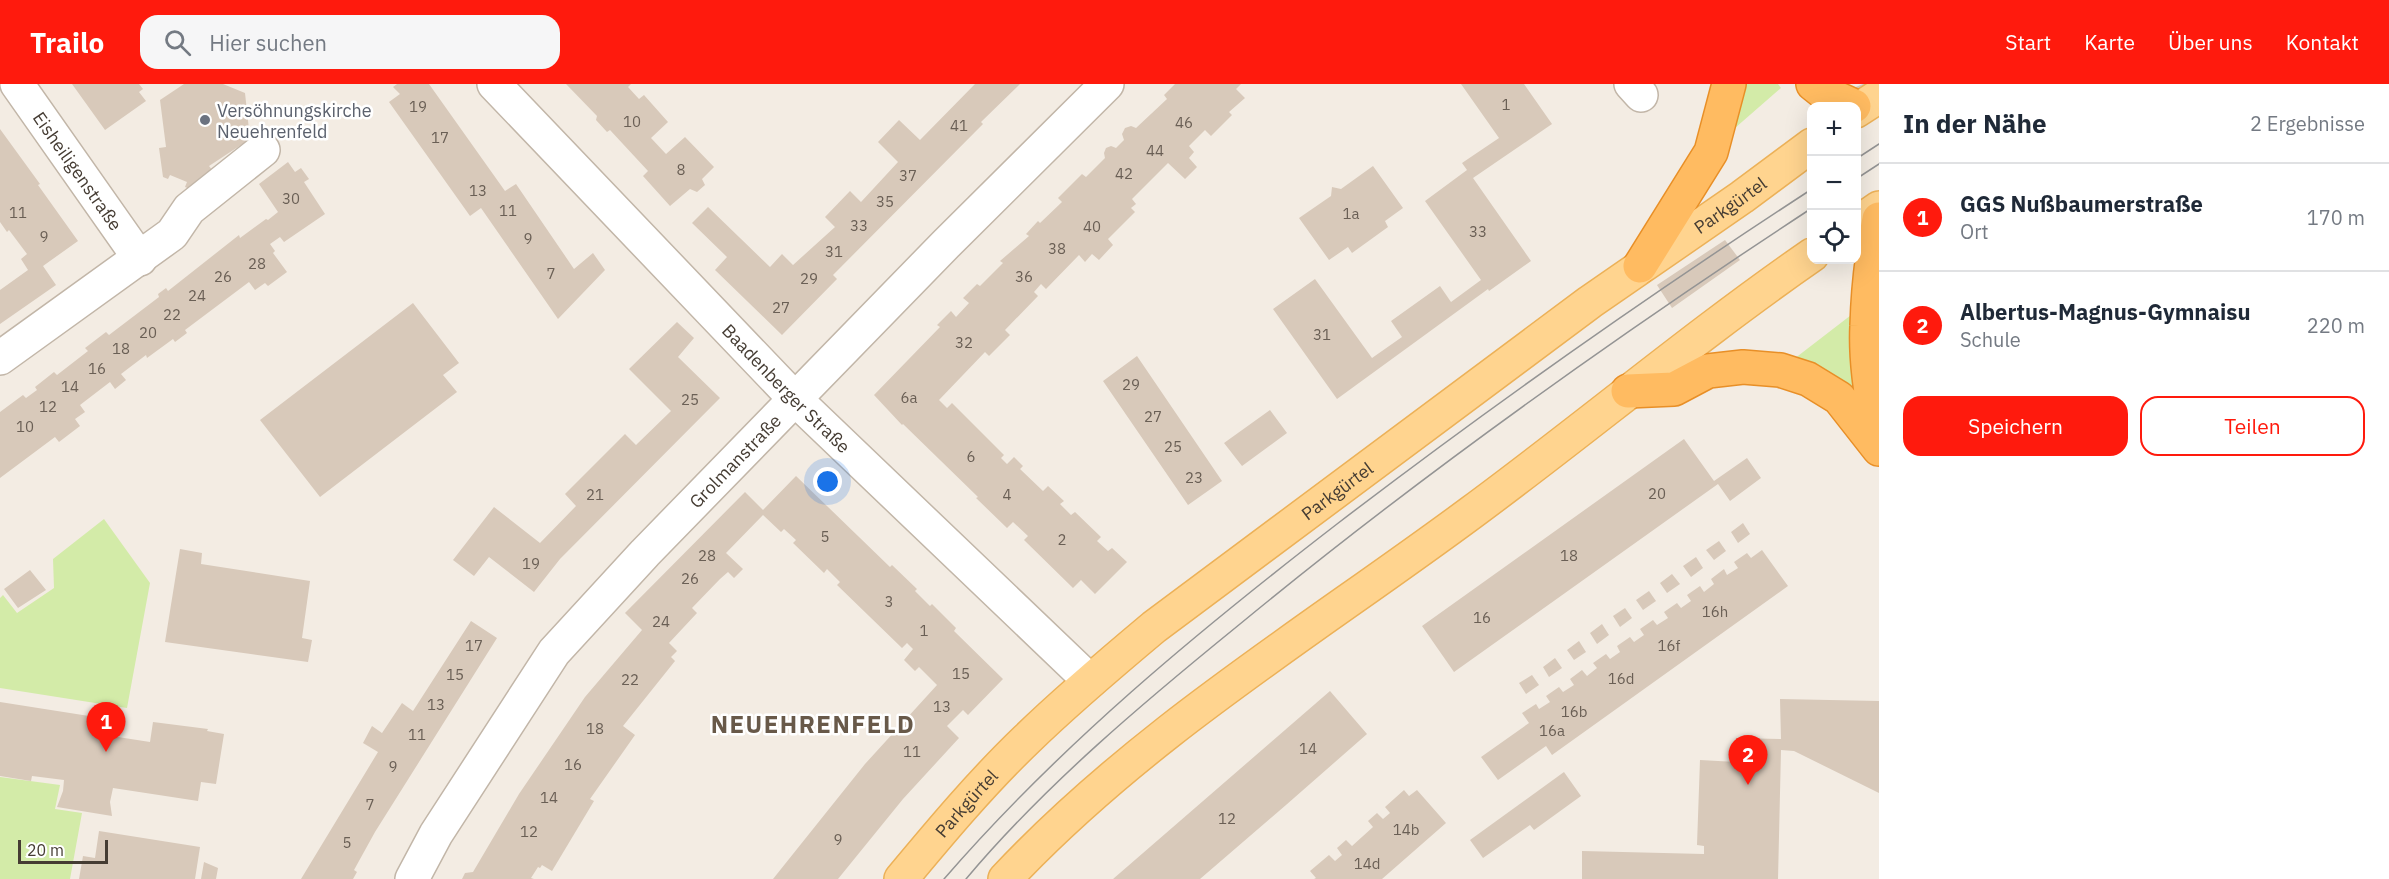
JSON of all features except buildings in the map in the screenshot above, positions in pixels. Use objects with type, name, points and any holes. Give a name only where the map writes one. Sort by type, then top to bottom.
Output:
[{"type":"highway","points":[[1640,266],[1711,152],[1729,84]]},
{"type":"highway","points":[[1813,84],[1823,92],[1864,108]]},
{"type":"highway","points":[[1879,219],[1867,327],[1869,375],[1879,442]]},
{"type":"highway","points":[[1628,392],[1674,389],[1708,371],[1743,367],[1780,370],[1808,380],[1839,399],[1879,448]]},
{"type":"main road","name":"Parkgürtel","points":[[901,879],[958,812],[1026,740],[1090,681],[1172,613],[1640,266],[1742,196],[1807,148]]},
{"type":"main road","points":[[1861,221],[1879,208]]},
{"type":"main road","points":[[1005,879],[1073,811],[1140,754],[1300,633],[1473,512],[1628,392],[1807,259]]},
{"type":"street","name":"Eisheiligenstraße","points":[[17,84],[140,259]]},
{"type":"street","name":"Baadenberger Straße","points":[[494,84],[795,399],[1090,681]]},
{"type":"street","name":"Grolmanstraße","points":[[412,879],[436,834],[554,652],[645,553],[1107,84]]},
{"type":"street","points":[[0,358],[172,234],[189,209],[263,150]]},
{"type":"green space","points":[[1745,84],[1778,84],[1781,88],[1735,128]]},
{"type":"green space","points":[[1855,312],[1857,401],[1794,359]]},
{"type":"green space","points":[[104,519],[150,583],[127,708],[0,688],[0,598],[3,595],[17,613],[54,588],[53,559]]},
{"type":"green space","points":[[0,777],[60,785],[55,809],[82,813],[70,879],[0,879]]},
{"type":"tunnel","points":[[1863,84],[1879,124]]},
{"type":"tram line","points":[[1861,156],[1879,144]]},
{"type":"tram line","points":[[1861,176],[1879,164]]},
{"type":"tram line","points":[[944,879],[988,830],[1082,736],[1233,606],[1337,524],[1512,394],[1631,310],[1807,192]]},
{"type":"tram line","points":[[966,879],[1029,810],[1097,745],[1168,683],[1309,568],[1520,408],[1665,306],[1809,210]]},
{"type":"place","name":"Versöhnungskirche Neuehrenfeld","points":[[205,120]]},
{"type":"place","name":"GGS Nußbaumerstraße","points":[[106,752]]},
{"type":"place","name":"Albertus-Magnus-Gymnaisu","points":[[1748,785]]},
{"type":"district","name":"NEUEHRENFELD","points":[[813,724]]}]
